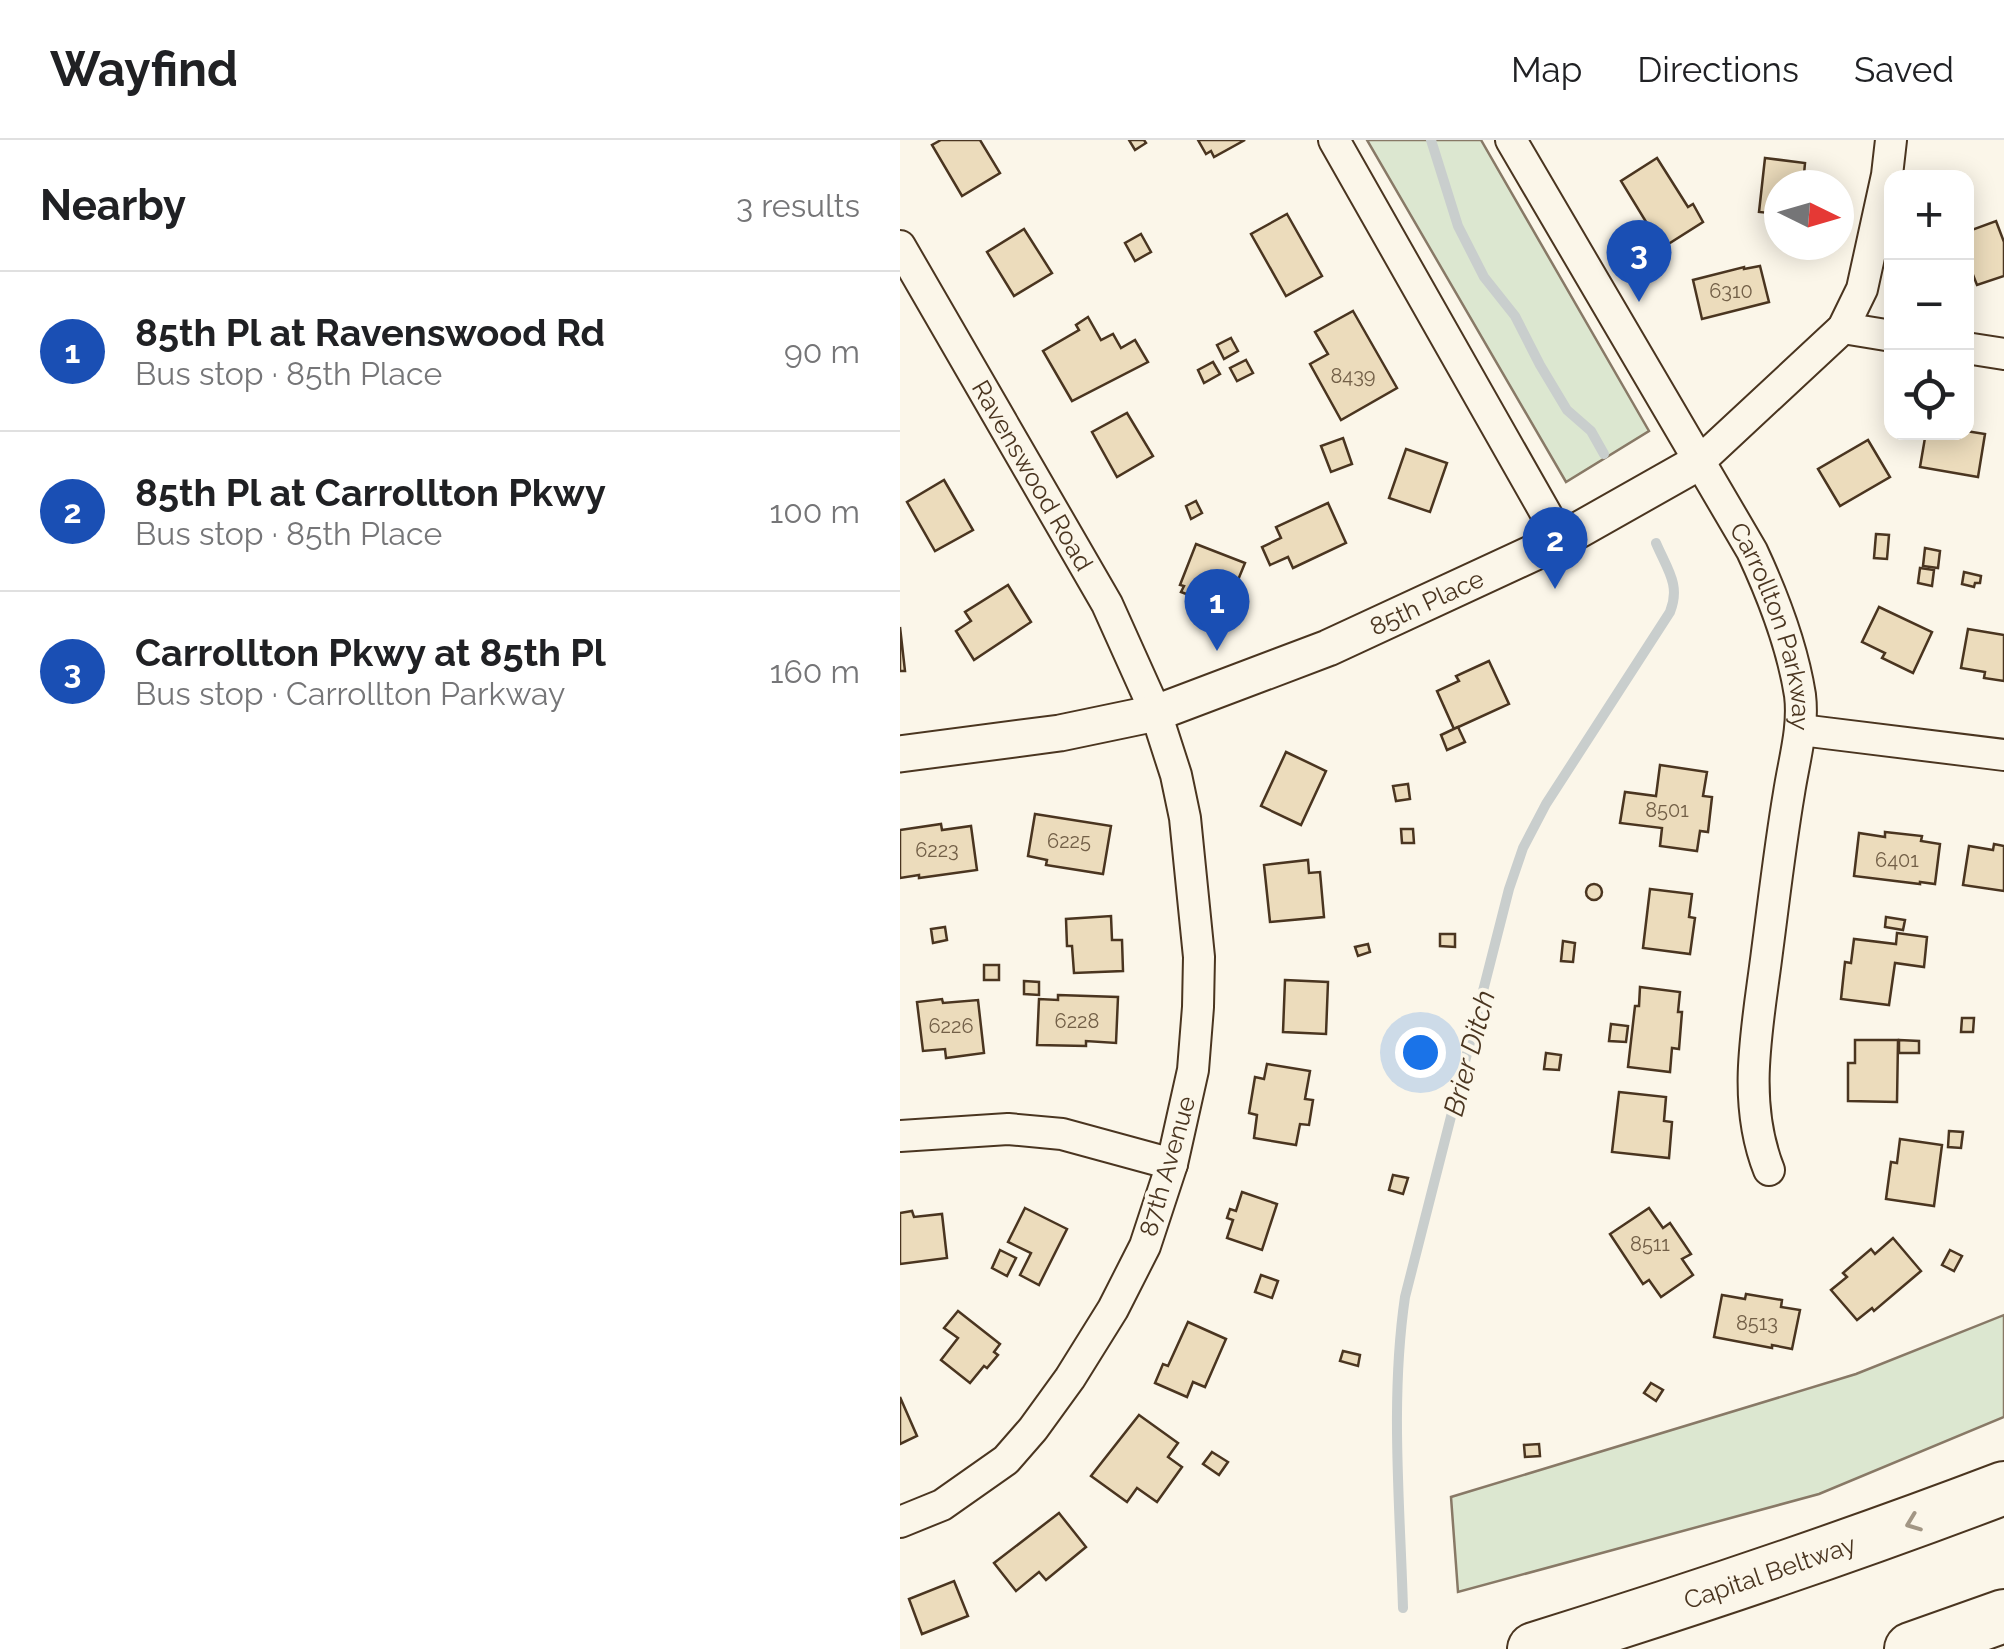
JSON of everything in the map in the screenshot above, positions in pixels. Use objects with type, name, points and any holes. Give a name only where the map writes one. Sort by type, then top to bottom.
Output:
[{"type":"highway","name":"Capital Beltway","points":[[1534,1649],[1861,1542],[2004,1488]]},
{"type":"highway","points":[[1912,1649],[2004,1616]]},
{"type":"street","points":[[1334,140],[1562,540]]},
{"type":"street","name":"Carrollton Parkway","points":[[1512,140],[1752,550],[1774,598],[1800,696],[1800,730],[1754,1054],[1752,1096],[1760,1146],[1769,1170]]},
{"type":"street","points":[[1884,335],[1843,328],[1862,289],[1892,140]]},
{"type":"street","name":"Ravenswood Road","points":[[900,246],[1106,604],[1156,713]]},
{"type":"street","name":"85th Place","points":[[900,754],[1060,733],[1156,713],[1328,648],[1562,540],[1698,462],[1843,328]]},
{"type":"street","points":[[1974,349],[2004,354]]},
{"type":"street","name":"87th Avenue","points":[[900,1522],[942,1504],[971,1485],[1006,1460],[1033,1429],[1113,1310],[1145,1246],[1172,1164],[1193,1070],[1199,957],[1185,818],[1176,774],[1156,713]]},
{"type":"street","points":[[1800,730],[2004,755]]},
{"type":"street","points":[[900,1136],[1008,1129],[1062,1134],[1172,1164]]},
{"type":"green space","points":[[1367,140],[1481,140],[1649,431],[1566,482]]},
{"type":"green space","points":[[2004,1315],[2004,1417],[1819,1494],[1458,1592],[1451,1497],[1856,1374]]},
{"type":"building","points":[[941,140],[980,140],[1000,173],[962,196],[932,145]]},
{"type":"building","points":[[1129,140],[1144,140],[1146,143],[1135,150]]},
{"type":"building","points":[[1198,140],[1245,140],[1214,157],[1211,151],[1206,154]]},
{"type":"building","points":[[1657,158],[1688,207],[1693,204],[1703,222],[1662,248],[1621,181]]},
{"type":"building","points":[[1765,158],[1805,163],[1804,170],[1764,170],[1764,212],[1759,212]]},
{"type":"building","points":[[1287,214],[1322,276],[1286,296],[1251,234]]},
{"type":"building","points":[[1996,221],[2004,242],[2004,276],[1977,285],[1974,277],[1974,229]]},
{"type":"building","points":[[1024,229],[1052,273],[1014,296],[987,252]]},
{"type":"building","points":[[1141,234],[1151,252],[1135,261],[1125,243]]},
{"type":"building","points":[[1760,266],[1769,302],[1702,319],[1693,280]]},
{"type":"building","points":[[1353,311],[1397,388],[1341,420],[1310,364],[1328,354],[1315,332]]},
{"type":"building","points":[[1088,317],[1101,340],[1113,334],[1121,348],[1135,340],[1148,362],[1072,401],[1043,351],[1079,330],[1076,325]]},
{"type":"building","points":[[1231,338],[1238,351],[1224,359],[1217,345]]},
{"type":"building","points":[[1246,360],[1253,373],[1237,381],[1230,368]]},
{"type":"building","points":[[1213,362],[1220,374],[1204,383],[1198,370]]},
{"type":"building","points":[[1127,413],[1153,456],[1117,477],[1092,432]]},
{"type":"building","points":[[1974,432],[1985,434],[1978,477],[1920,467],[1925,440],[1974,440]]},
{"type":"building","points":[[1343,438],[1352,464],[1331,472],[1321,446]]},
{"type":"building","points":[[1868,440],[1890,477],[1840,506],[1818,469]]},
{"type":"building","points":[[1406,449],[1447,463],[1430,512],[1389,498]]},
{"type":"building","points":[[944,480],[973,530],[935,551],[907,502]]},
{"type":"building","points":[[1196,501],[1202,513],[1191,519],[1186,506]]},
{"type":"building","points":[[1328,503],[1346,543],[1293,568],[1288,557],[1270,565],[1262,547],[1281,538],[1276,527]]},
{"type":"building","points":[[1876,534],[1889,535],[1887,559],[1874,558]]},
{"type":"building","points":[[1196,544],[1245,563],[1229,602],[1207,594],[1205,601],[1181,592],[1184,586],[1180,585]]},
{"type":"building","points":[[1925,548],[1940,551],[1938,568],[1923,566]]},
{"type":"building","points":[[1920,568],[1934,570],[1932,586],[1918,583]]},
{"type":"building","points":[[1964,572],[1981,576],[1980,583],[1974,587],[1962,584]]},
{"type":"building","points":[[1008,585],[1031,622],[974,660],[956,631],[971,621],[965,612]]},
{"type":"building","points":[[1879,607],[1932,632],[1913,673],[1882,658],[1885,653],[1862,642]]},
{"type":"building","points":[[900,627],[905,671],[900,671]]},
{"type":"building","points":[[1968,629],[2004,635],[2004,681],[1984,678],[1985,672],[1961,668]]},
{"type":"building","points":[[1489,661],[1509,704],[1454,729],[1437,691],[1459,681],[1456,676]]},
{"type":"building","points":[[1458,727],[1465,742],[1447,750],[1441,735]]},
{"type":"building","points":[[1286,752],[1326,771],[1301,825],[1261,806]]},
{"type":"building","points":[[1660,765],[1707,772],[1703,796],[1712,797],[1708,832],[1700,831],[1697,851],[1660,846],[1662,828],[1620,823],[1625,792],[1656,796]]},
{"type":"building","points":[[1408,784],[1410,799],[1396,801],[1393,786]]},
{"type":"building","points":[[1035,814],[1111,826],[1103,874],[1046,865],[1047,860],[1028,856]]},
{"type":"building","points":[[941,824],[942,830],[971,826],[977,870],[900,878],[900,830]]},
{"type":"building","points":[[1401,829],[1413,829],[1414,843],[1402,843]]},
{"type":"building","points":[[1885,832],[1922,836],[1921,841],[1940,844],[1935,884],[1854,876],[1859,833],[1885,837]]},
{"type":"building","points":[[1994,844],[2004,846],[2004,891],[1963,885],[1969,846],[1993,850]]},
{"type":"building","points":[[1308,860],[1309,873],[1320,872],[1324,917],[1270,922],[1264,865]]},
{"type":"building","points":[[1594,884],[1602,892],[1594,900],[1586,892]]},
{"type":"building","points":[[1650,889],[1692,894],[1689,917],[1695,918],[1690,954],[1643,948]]},
{"type":"building","points":[[1111,916],[1112,940],[1122,940],[1123,971],[1074,973],[1066,919]]},
{"type":"building","points":[[1886,917],[1905,920],[1903,930],[1885,927]]},
{"type":"building","points":[[945,927],[947,940],[933,943],[931,929]]},
{"type":"building","points":[[1897,933],[1927,937],[1924,967],[1895,963],[1889,1005],[1841,999],[1845,962],[1851,963],[1854,939],[1896,944]]},
{"type":"building","points":[[1440,934],[1455,934],[1455,947],[1440,946]]},
{"type":"building","points":[[1563,941],[1575,943],[1573,962],[1561,961]]},
{"type":"building","points":[[1368,944],[1370,952],[1358,956],[1355,947]]},
{"type":"building","points":[[984,965],[999,965],[999,980],[984,980]]},
{"type":"building","points":[[1285,980],[1328,982],[1326,1034],[1283,1032]]},
{"type":"building","points":[[1024,981],[1039,982],[1039,995],[1024,994]]},
{"type":"building","points":[[1640,987],[1680,992],[1679,1049],[1672,1048],[1670,1072],[1628,1067]]},
{"type":"building","points":[[1058,995],[1118,997],[1116,1043],[1037,1045],[1039,999],[1058,1000]]},
{"type":"building","points":[[942,999],[943,1003],[978,1000],[984,1053],[946,1058],[945,1049],[923,1051],[917,1002]]},
{"type":"building","points":[[1962,1018],[1974,1018],[1973,1032],[1961,1032]]},
{"type":"building","points":[[1611,1024],[1628,1026],[1626,1042],[1609,1041]]},
{"type":"building","points":[[1855,1040],[1898,1040],[1897,1102],[1848,1101],[1848,1063],[1855,1063]]},
{"type":"building","points":[[1899,1040],[1919,1041],[1919,1053],[1899,1053]]},
{"type":"building","points":[[1546,1053],[1561,1055],[1559,1070],[1544,1069]]},
{"type":"building","points":[[1267,1064],[1310,1071],[1305,1099],[1313,1100],[1309,1125],[1300,1124],[1296,1145],[1254,1138],[1257,1115],[1249,1113],[1255,1077],[1264,1079]]},
{"type":"building","points":[[1619,1092],[1666,1097],[1664,1121],[1672,1122],[1669,1158],[1612,1152]]},
{"type":"building","points":[[1949,1131],[1963,1132],[1961,1148],[1948,1147]]},
{"type":"building","points":[[1900,1139],[1942,1145],[1934,1206],[1886,1199],[1891,1162],[1897,1163]]},
{"type":"building","points":[[1393,1175],[1408,1178],[1403,1194],[1389,1190]]},
{"type":"building","points":[[1242,1192],[1277,1204],[1262,1250],[1227,1238],[1233,1220],[1227,1218],[1230,1209],[1236,1211]]},
{"type":"building","points":[[1025,1208],[1067,1229],[1039,1285],[1020,1275],[1031,1253],[1008,1242]]},
{"type":"building","points":[[1649,1208],[1663,1228],[1670,1223],[1691,1254],[1682,1259],[1693,1275],[1661,1297],[1649,1280],[1643,1284],[1610,1234]]},
{"type":"building","points":[[912,1211],[914,1217],[942,1214],[947,1258],[900,1264],[900,1213]]},
{"type":"building","points":[[1893,1238],[1921,1271],[1874,1311],[1872,1308],[1857,1320],[1831,1290],[1847,1277],[1843,1273],[1871,1249],[1875,1254]]},
{"type":"building","points":[[1000,1250],[1016,1258],[1007,1276],[992,1268]]},
{"type":"building","points":[[1950,1250],[1962,1256],[1954,1271],[1942,1265]]},
{"type":"building","points":[[1261,1275],[1278,1281],[1272,1298],[1255,1292]]},
{"type":"building","points":[[1746,1294],[1782,1300],[1781,1307],[1800,1310],[1792,1349],[1714,1337],[1722,1295],[1745,1299]]},
{"type":"building","points":[[958,1311],[1000,1344],[994,1352],[998,1355],[970,1383],[941,1360],[958,1338],[944,1328]]},
{"type":"building","points":[[1188,1322],[1226,1339],[1205,1387],[1193,1382],[1187,1397],[1155,1383],[1163,1364],[1168,1366]]},
{"type":"building","points":[[1343,1351],[1360,1355],[1358,1366],[1340,1361]]},
{"type":"building","points":[[1651,1383],[1663,1390],[1656,1401],[1644,1393]]},
{"type":"building","points":[[900,1397],[917,1436],[900,1444]]},
{"type":"building","points":[[1139,1415],[1178,1443],[1168,1457],[1182,1467],[1157,1502],[1137,1488],[1127,1502],[1091,1476]]},
{"type":"building","points":[[1539,1444],[1540,1456],[1525,1457],[1524,1445]]},
{"type":"building","points":[[1212,1452],[1228,1462],[1219,1475],[1203,1464]]},
{"type":"building","points":[[1059,1513],[1086,1547],[1046,1580],[1039,1572],[1016,1591],[994,1563]]},
{"type":"building","points":[[954,1581],[968,1616],[922,1634],[909,1599]]},
{"type":"waterway","name":"Brier Ditch","points":[[1431,140],[1458,226],[1484,277],[1515,316],[1567,410],[1591,431],[1604,454]]},
{"type":"waterway","name":"Brier Ditch","points":[[1403,1608],[1397,1413],[1405,1297],[1509,889],[1523,848],[1546,804],[1670,612],[1673,585],[1656,543]]},
{"type":"place","name":"Carrollton Pkwy at 85th Pl","points":[[1639,302]]},
{"type":"place","name":"85th Pl at Carrollton Pkwy","points":[[1555,589]]},
{"type":"place","name":"85th Pl at Ravenswood Rd","points":[[1217,651]]}]
